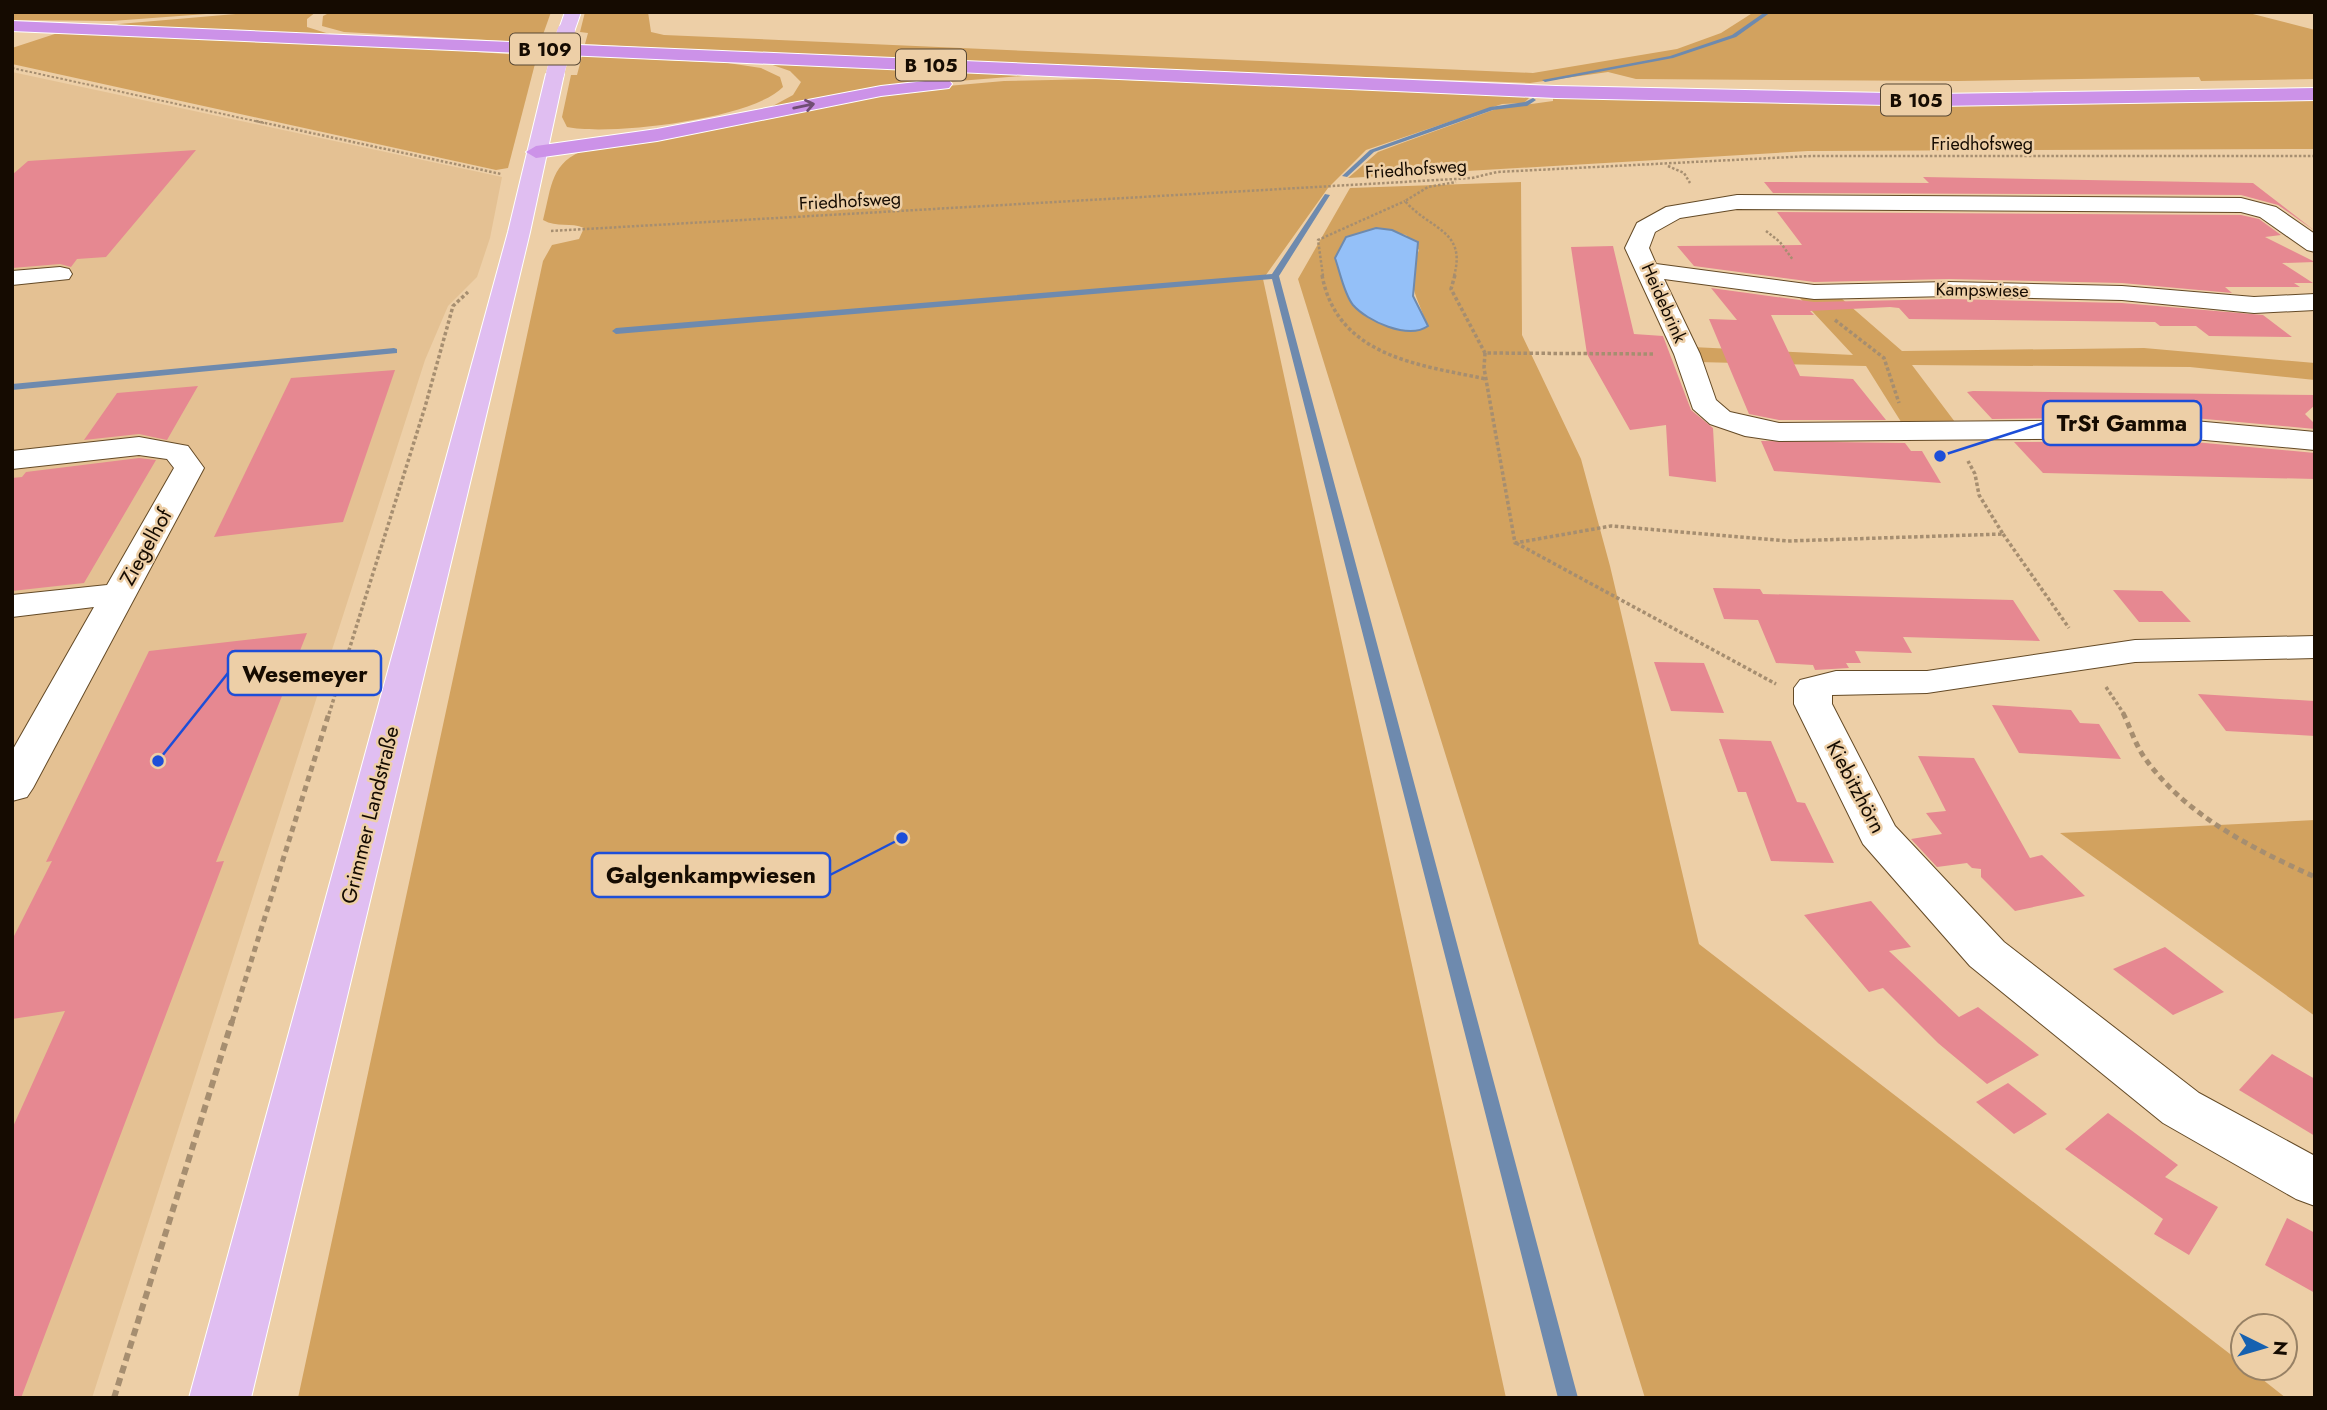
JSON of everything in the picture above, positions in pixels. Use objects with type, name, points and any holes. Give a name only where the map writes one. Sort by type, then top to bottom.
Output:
[{"type":"highway","points":[[12,24],[195,17]]},
{"type":"highway","points":[[314,20],[313,24],[320,30],[346,35],[471,46]]},
{"type":"highway","name":"B 109","points":[[12,24],[620,51]]},
{"type":"highway","points":[[620,51],[761,65],[776,69],[789,85],[769,103],[713,123]]},
{"type":"highway","name":"B 105","points":[[620,51],[1242,79],[1814,99],[2071,99],[2315,94]]},
{"type":"highway","points":[[538,144],[676,130],[881,91],[940,84],[1026,78],[1205,82],[1242,79]]},
{"type":"main road","name":"B 109","points":[[538,144],[573,12]]},
{"type":"main road","name":"Grimmer Landstraße","points":[[220,1398],[519,232],[538,144]]},
{"type":"street","name":"Heidebrink","points":[[2315,245],[2267,212],[2241,205],[2032,201],[1829,205],[1737,202],[1674,212],[1645,228],[1637,248],[1650,270],[1687,354],[1703,403],[1720,418],[1745,427],[1779,432],[2183,429],[2315,441]]},
{"type":"street","name":"Kampswiese","points":[[1650,270],[1814,292],[1949,289],[2122,293],[2253,305],[2315,302]]},
{"type":"street","points":[[12,278],[61,274]]},
{"type":"street","name":"Ziegelhof","points":[[12,460],[139,446],[177,452],[189,468],[12,788]]},
{"type":"street","points":[[12,606],[120,594]]},
{"type":"street","points":[[1813,704],[1813,688],[1836,682],[1927,682],[2135,651],[2315,647]]},
{"type":"street","name":"Kiebitzhörn","points":[[1813,704],[1878,834],[1987,954],[2181,1108],[2315,1183]]},
{"type":"path","points":[[12,68],[493,173],[533,174]]},
{"type":"path","name":"Friedhofsweg","points":[[519,232],[1472,178],[1497,172],[1811,156],[2315,156]]},
{"type":"path","points":[[1472,178],[1428,187],[1405,201],[1318,240],[1325,290],[1335,308],[1352,328],[1398,360],[1486,379]]},
{"type":"path","points":[[1405,201],[1415,216],[1452,236],[1458,247],[1459,267],[1451,289],[1485,353],[1486,379],[1515,542]]},
{"type":"path","points":[[114,1398],[425,407],[453,306],[472,288]]},
{"type":"path","points":[[1485,353],[1687,354]]},
{"type":"path","points":[[1934,431],[1962,450],[1975,474],[1979,495],[2003,534],[2100,672],[2102,683],[2126,711],[2145,760],[2167,785],[2217,824],[2277,860],[2315,877]]},
{"type":"path","points":[[1515,542],[1612,526],[1788,541],[2003,534]]},
{"type":"path","points":[[1515,542],[1813,704]]},
{"type":"shaded area","points":[[12,12],[233,12],[112,21],[12,20]]},
{"type":"shaded area","points":[[259,12],[316,12],[307,19],[307,27],[339,37],[112,27],[119,24]]},
{"type":"shaded area","points":[[331,12],[551,12],[540,43],[344,32],[322,26],[323,16]]},
{"type":"shaded area","points":[[585,12],[648,12],[651,32],[664,35],[1533,73],[1677,49],[1721,33],[1754,12],[2245,12],[2315,30],[2315,79],[1636,79],[1608,72],[1530,83],[800,56],[585,44],[588,33],[580,32]]},
{"type":"shaded area","points":[[64,31],[315,41],[537,56],[508,168],[496,170],[12,64],[12,48]]},
{"type":"shaded area","points":[[582,56],[728,63],[761,68],[780,77],[783,87],[767,98],[743,108],[713,116],[646,127],[567,127],[562,117],[571,75],[577,75]]},
{"type":"shaded area","points":[[767,63],[1035,75],[921,84],[769,108],[793,95],[801,82],[790,71]]},
{"type":"shaded area","points":[[12,72],[502,177],[490,238],[477,277],[448,306],[425,360],[92,1398],[12,1398]]},
{"type":"shaded area","points":[[1100,79],[1532,95],[1524,103],[1502,104],[1366,150],[1328,188],[1263,279],[1506,1398],[298,1398],[543,261],[552,245],[579,239],[584,228],[543,220],[551,186],[559,168],[575,154],[587,149],[925,88],[1004,81]]},
{"type":"shaded area","points":[[1553,96],[2315,97],[2315,149],[1808,151],[1348,178],[1378,152],[1496,109],[1553,101]]},
{"type":"shaded area","points":[[1521,182],[1522,335],[1581,459],[1610,566],[1699,944],[2229,1353],[2229,1382],[2266,1382],[2286,1398],[1645,1398],[1298,279],[1350,188]],"holes":[[[1376,229],[1406,235],[1419,250],[1413,282],[1427,326],[1370,317],[1353,304],[1335,258],[1346,237]]]},
{"type":"shaded area","points":[[1798,296],[1841,298],[1902,351],[2144,348],[2315,363],[2315,380],[2190,367],[1912,365],[1958,426],[1903,425],[1866,366],[1697,362],[1692,347],[1853,355]]},
{"type":"shaded area","points":[[2315,820],[2315,1016],[2060,833]]},
{"type":"water","points":[[1376,228],[1392,230],[1418,242],[1413,296],[1428,326],[1420,330],[1399,330],[1368,317],[1353,305],[1345,289],[1335,258],[1346,237]]},
{"type":"building","points":[[196,150],[106,257],[77,259],[71,267],[60,264],[12,268],[12,175],[28,161]]},
{"type":"building","points":[[1923,177],[2253,183],[2315,231],[2278,205],[2241,195],[1773,193],[1764,182],[1929,183]]},
{"type":"building","points":[[1777,212],[2241,215],[2259,219],[2281,235],[2265,237],[2315,262],[2282,263],[2313,283],[2294,283],[2300,287],[2225,287],[2232,293],[2122,283],[1949,279],[1814,282],[1694,266],[1677,246],[1802,245]]},
{"type":"building","points":[[1613,246],[1634,334],[1663,336],[1691,410],[1713,428],[1716,482],[1669,476],[1666,425],[1630,430],[1587,354],[1571,247]]},
{"type":"building","points":[[1711,288],[1814,302],[1949,299],[2122,303],[2263,315],[2292,337],[2209,336],[2196,326],[2160,326],[2155,322],[1909,319],[1899,308],[1890,307],[1810,311],[1814,315],[1771,315],[1800,376],[1853,379],[1886,420],[1779,420],[1749,414],[1709,319],[1737,320]]},
{"type":"building","points":[[395,370],[343,522],[214,537],[291,378]]},
{"type":"building","points":[[198,386],[167,440],[139,434],[84,440],[117,393]]},
{"type":"building","points":[[1967,392],[2315,395],[2315,405],[2305,414],[2315,424],[2315,429],[2183,417],[1992,419]]},
{"type":"building","points":[[1761,441],[1905,443],[1911,451],[1922,451],[1941,483],[1774,471]]},
{"type":"building","points":[[2183,441],[2315,453],[2315,479],[2043,473],[2014,442]]},
{"type":"building","points":[[139,458],[156,460],[84,583],[12,591],[12,478],[22,477],[26,472]]},
{"type":"building","points":[[1713,588],[1760,589],[1763,594],[2013,600],[2040,641],[1903,637],[1912,653],[1855,651],[1861,663],[1846,663],[1849,668],[1815,670],[1813,665],[1776,663],[1758,620],[1724,619]]},
{"type":"building","points":[[2113,590],[2162,591],[2191,622],[2139,622]]},
{"type":"building","points":[[307,633],[216,862],[224,861],[21,1398],[12,1398],[12,1129],[65,1011],[12,1019],[12,940],[52,861],[46,862],[149,651]]},
{"type":"building","points":[[1654,662],[1704,663],[1724,713],[1671,711]]},
{"type":"building","points":[[2198,694],[2315,701],[2315,736],[2226,731]]},
{"type":"building","points":[[1992,705],[2071,710],[2080,723],[2099,724],[2121,759],[2019,753]]},
{"type":"building","points":[[1719,739],[1771,741],[1797,802],[1805,803],[1834,863],[1771,861],[1746,792],[1738,792]]},
{"type":"building","points":[[1918,756],[1974,758],[2030,858],[2042,855],[2085,896],[2015,911],[1981,877],[1981,869],[1972,868],[1967,863],[1937,867],[1911,839],[1942,834],[1926,813],[1946,811]]},
{"type":"building","points":[[1871,901],[1911,947],[1889,951],[1959,1017],[1978,1007],[2039,1055],[1987,1084],[1938,1043],[1883,988],[1869,992],[1804,915]]},
{"type":"building","points":[[2165,947],[2224,992],[2173,1015],[2113,969]]},
{"type":"building","points":[[2272,1054],[2315,1079],[2315,1136],[2239,1090]]},
{"type":"building","points":[[2008,1083],[2047,1114],[2014,1134],[1976,1102]]},
{"type":"building","points":[[2108,1113],[2178,1165],[2165,1177],[2218,1207],[2189,1255],[2154,1234],[2163,1219],[2065,1149]]},
{"type":"building","points":[[2287,1218],[2315,1233],[2315,1293],[2265,1265]]},
{"type":"waterway","points":[[1545,80],[1671,57],[1734,36],[1769,12]]},
{"type":"waterway","points":[[1345,176],[1372,151],[1492,108],[1527,104],[1533,100]]},
{"type":"waterway","points":[[1275,276],[1327,195]]},
{"type":"waterway","points":[[616,331],[1275,276]]},
{"type":"waterway","points":[[1275,276],[1568,1398]]},
{"type":"waterway","points":[[12,387],[394,351]]},
{"type":"place","name":"TrSt Gamma","points":[[1940,456]]},
{"type":"place","name":"Wesemeyer","points":[[158,761]]},
{"type":"place","name":"Galgenkampwiesen","points":[[902,838]]}]
